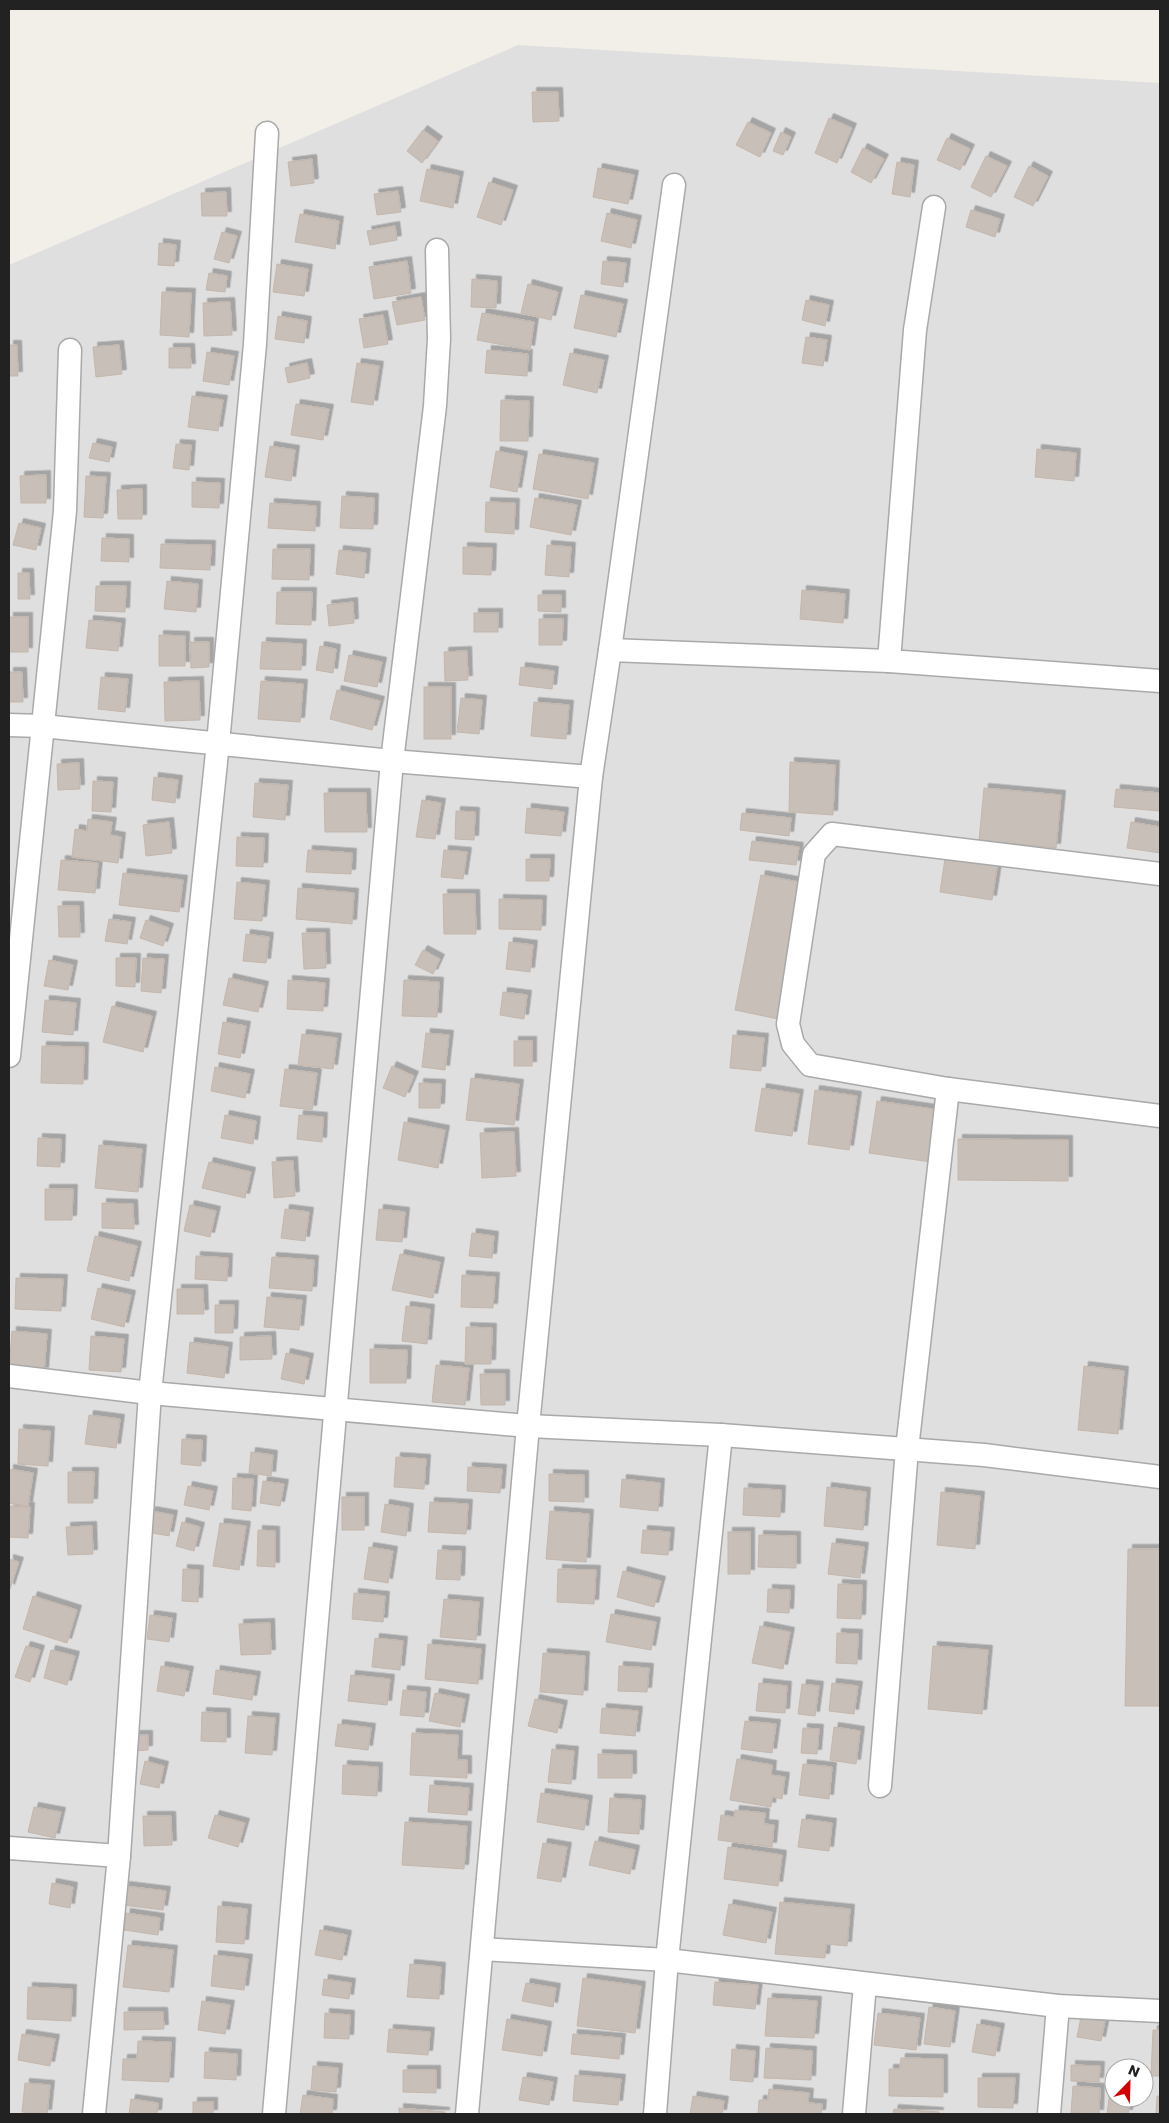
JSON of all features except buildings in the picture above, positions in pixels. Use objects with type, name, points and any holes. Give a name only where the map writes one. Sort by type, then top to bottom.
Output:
[{"type":"street","points":[[94,2114],[119,1856],[150,1393],[218,743],[255,344],[267,134]]},
{"type":"street","points":[[467,2114],[528,1426],[591,777],[674,185]]},
{"type":"street","points":[[889,661],[915,330],[934,207]]},
{"type":"street","points":[[274,2114],[334,1407],[392,762],[435,406],[439,338],[437,250]]},
{"type":"street","points":[[9,1056],[65,511],[70,350]]},
{"type":"street","points":[[610,650],[889,661],[1160,681]]},
{"type":"street","points":[[9,725],[42,726],[218,743],[392,762],[591,777]]},
{"type":"street","points":[[1160,874],[832,834],[814,854],[788,1024],[793,1044],[810,1065],[948,1089],[1160,1116]]},
{"type":"street","points":[[880,1786],[907,1449],[948,1089]]},
{"type":"street","points":[[9,1376],[150,1393],[334,1407],[528,1426],[721,1435],[984,1455],[1160,1477]]},
{"type":"street","points":[[655,2114],[668,1960],[721,1435]]},
{"type":"street","points":[[9,1848],[119,1856]]},
{"type":"street","points":[[482,1949],[668,1960],[1058,2006],[1160,2011]]},
{"type":"street","points":[[854,2114],[865,1984]]},
{"type":"street","points":[[1049,2114],[1058,2006]]},
{"type":"shaded area","points":[[518,45],[1160,83],[1160,2114],[9,2114],[9,265]]}]
